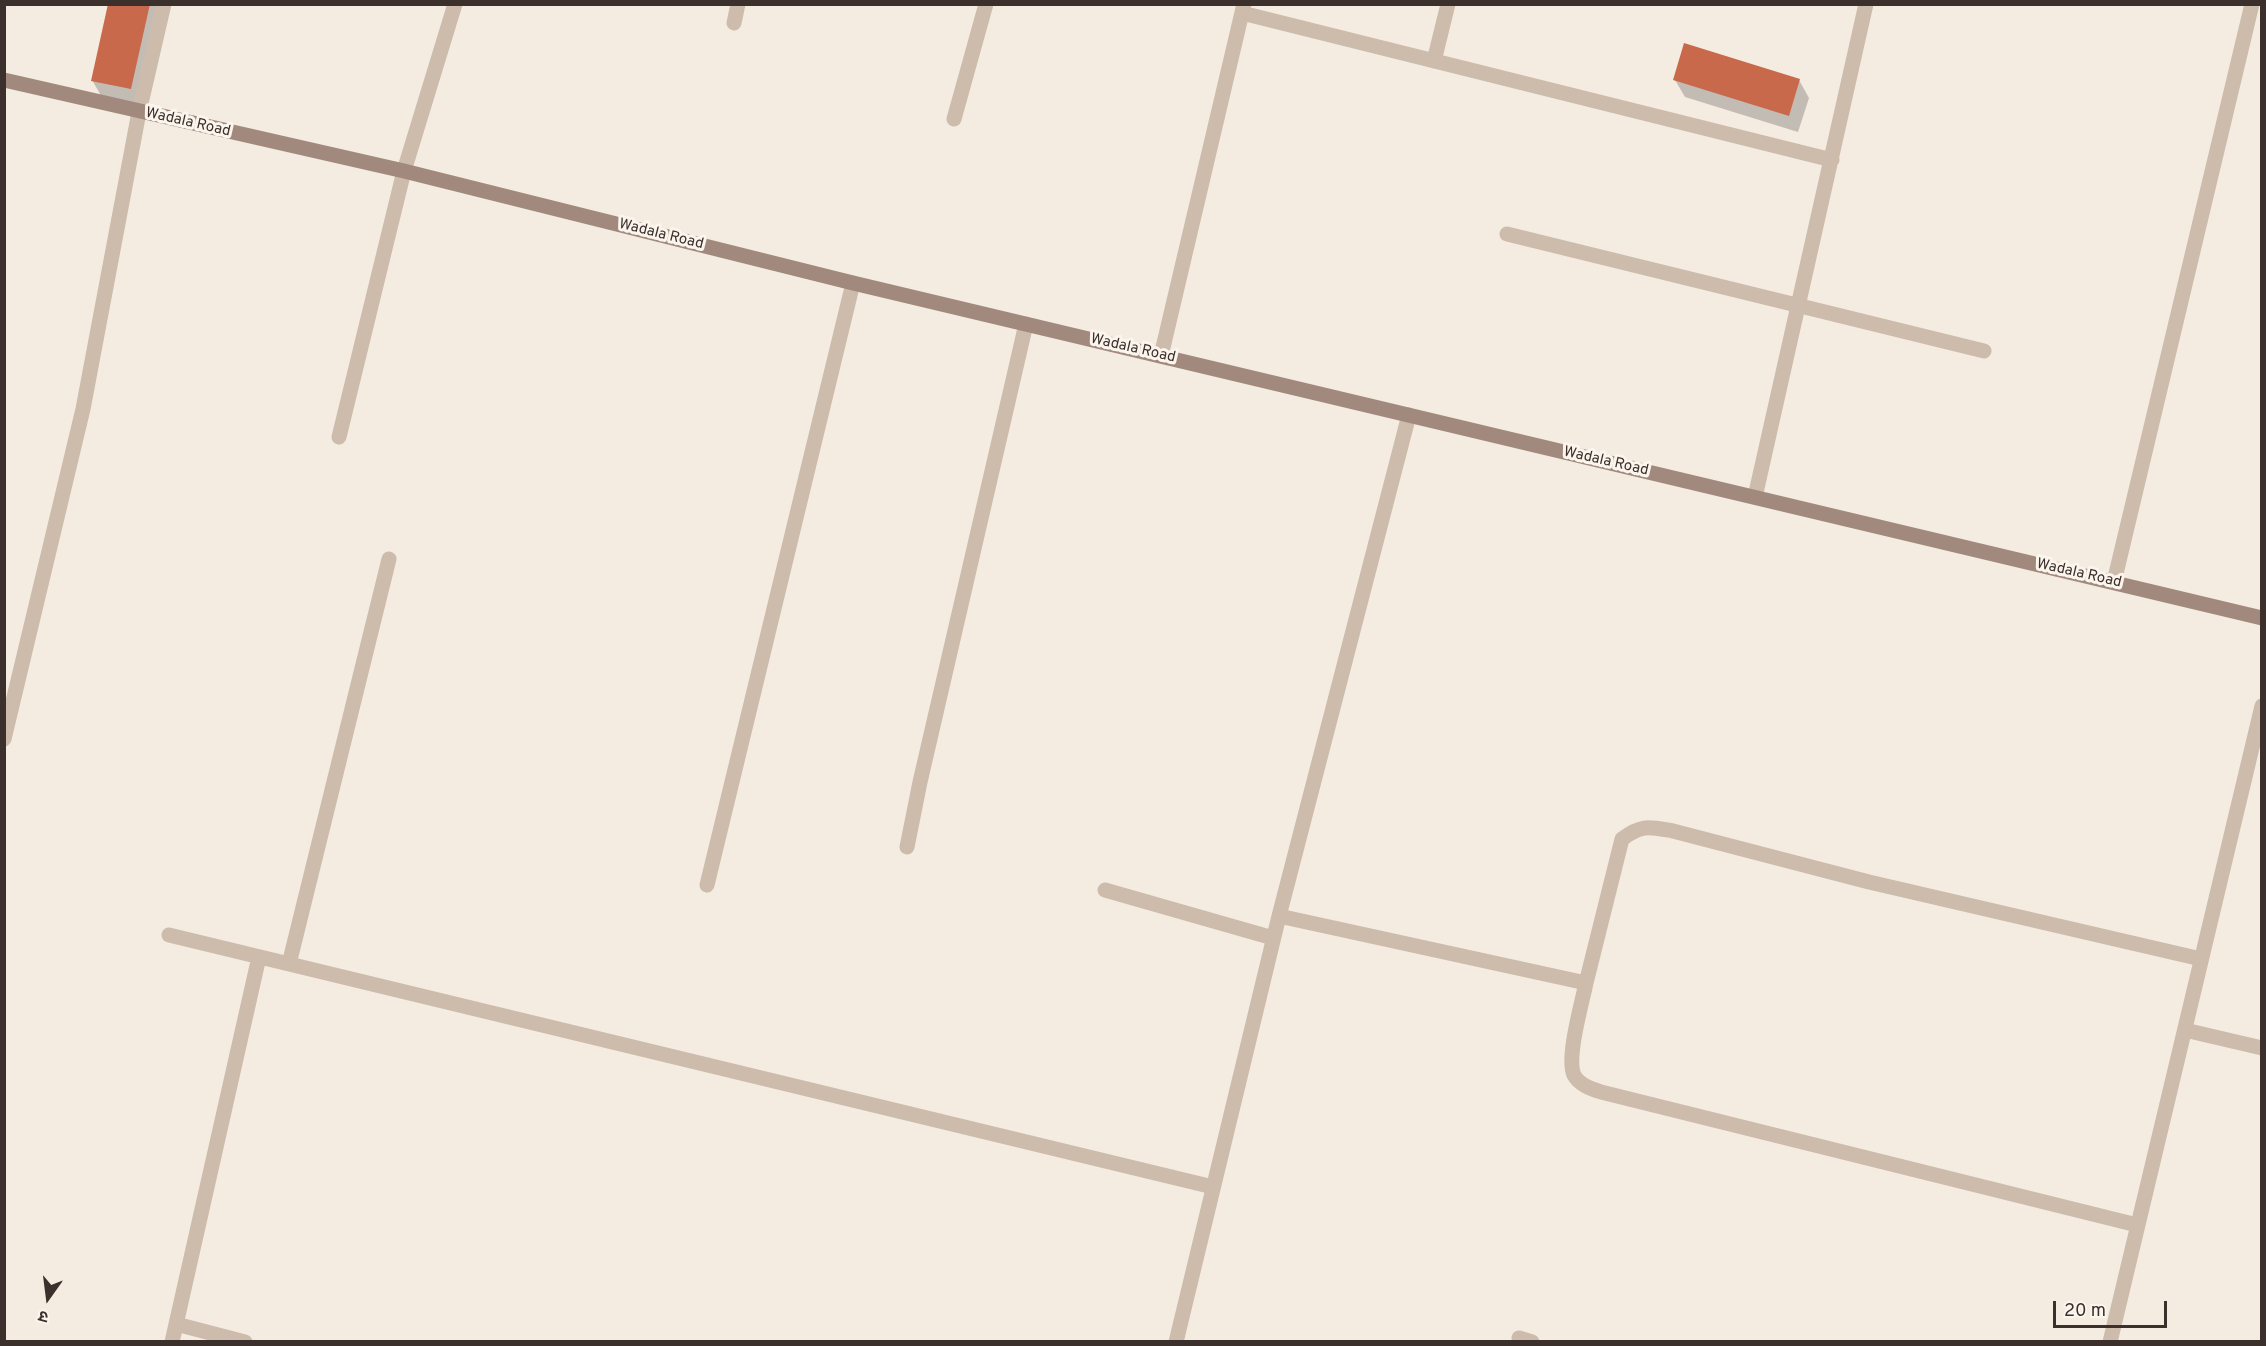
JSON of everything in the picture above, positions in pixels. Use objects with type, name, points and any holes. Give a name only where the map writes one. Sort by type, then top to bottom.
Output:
[{"type":"street","points":[[4,739],[83,410],[139,112],[164,4]]},
{"type":"street","points":[[339,437],[404,171],[455,4]]},
{"type":"street","points":[[734,23],[738,4]]},
{"type":"street","points":[[954,119],[986,4]]},
{"type":"street","points":[[1434,61],[1448,4]]},
{"type":"street","points":[[1755,497],[1866,4]]},
{"type":"street","points":[[2114,582],[2252,4]]},
{"type":"street","points":[[1161,356],[1243,9],[1434,61],[1832,160]]},
{"type":"street","name":"Wadala Road","points":[[4,80],[404,171],[1026,324],[2262,618]]},
{"type":"street","points":[[1507,234],[1800,304],[1984,351]]},
{"type":"street","points":[[707,885],[854,282]]},
{"type":"street","points":[[908,847],[920,782],[1026,324]]},
{"type":"street","points":[[1176,1341],[1273,938],[1409,415]]},
{"type":"street","points":[[289,964],[389,559]]},
{"type":"street","points":[[2110,1341],[2262,706]]},
{"type":"street","points":[[2138,1225],[1601,1092],[1585,1086],[1574,1077],[1571,1060],[1586,983],[1622,840],[1634,830],[1647,826],[1869,882],[2201,959]]},
{"type":"street","points":[[1105,890],[1273,938]]},
{"type":"street","points":[[1279,916],[1586,983]]},
{"type":"street","points":[[169,935],[1213,1187]]},
{"type":"street","points":[[172,1341],[259,957]]},
{"type":"street","points":[[2185,1029],[2262,1048]]},
{"type":"street","points":[[176,1324],[246,1341]]},
{"type":"building","points":[[108,4],[150,4],[131,89],[91,81]]},
{"type":"building","points":[[1684,43],[1800,79],[1789,116],[1673,80]]}]
